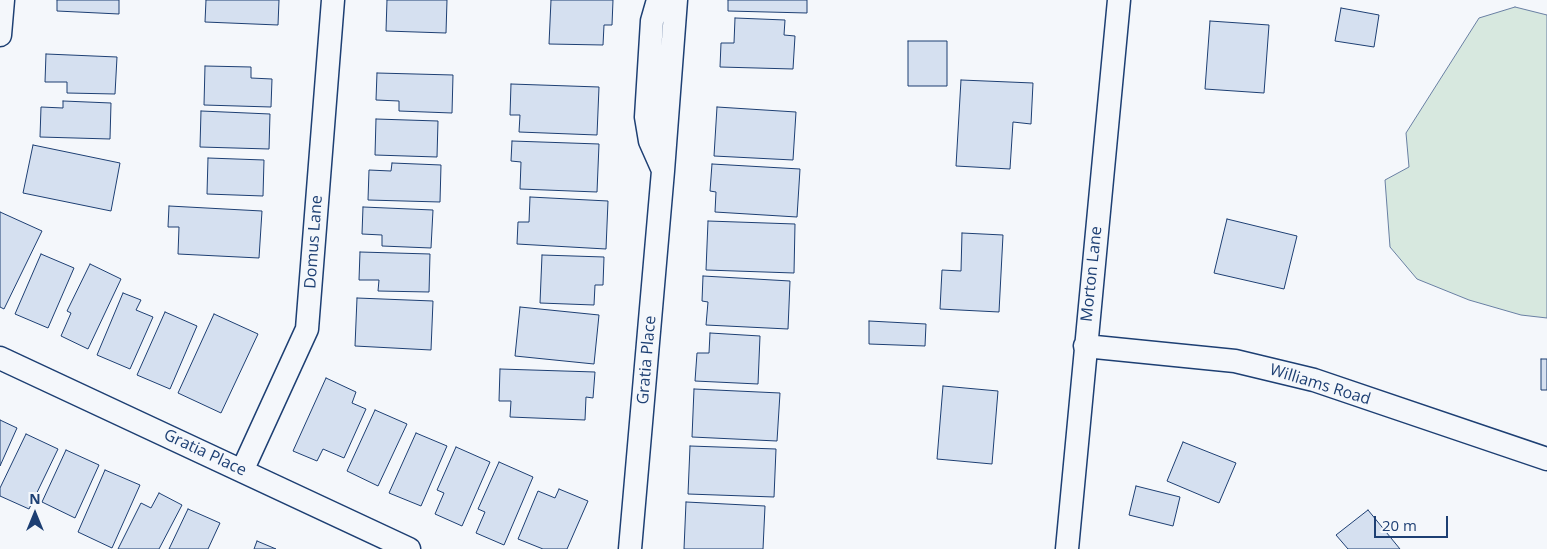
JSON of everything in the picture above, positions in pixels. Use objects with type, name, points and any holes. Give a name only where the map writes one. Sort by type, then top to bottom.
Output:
[{"type":"street","points":[[0,35],[3,0]]},
{"type":"street","name":"Domus Lane","points":[[242,471],[307,329],[333,0]]},
{"type":"street","name":"Gratia Place","points":[[658,0],[652,21],[646,116],[650,141],[663,171]]},
{"type":"street","name":"Gratia Place","points":[[630,549],[676,0]]},
{"type":"street","name":"Morton Lane","points":[[1067,549],[1119,0]]},
{"type":"street","name":"Williams Road","points":[[1085,346],[1235,361],[1314,380],[1547,459]]},
{"type":"street","name":"Gratia Place","points":[[0,358],[409,549]]},
{"type":"shaded area","points":[[1515,7],[1547,15],[1547,318],[1521,315],[1469,300],[1417,279],[1390,247],[1385,180],[1409,167],[1406,133],[1479,18]]},
{"type":"building","points":[[57,0],[119,0],[119,14],[57,11]]},
{"type":"building","points":[[206,0],[279,0],[278,25],[205,22]]},
{"type":"building","points":[[387,0],[447,0],[446,33],[386,31]]},
{"type":"building","points":[[551,0],[613,0],[612,25],[604,25],[603,45],[549,44]]},
{"type":"building","points":[[728,0],[807,0],[807,13],[728,11]]},
{"type":"building","points":[[1341,8],[1379,15],[1374,47],[1335,41]]},
{"type":"building","points":[[735,18],[785,20],[784,35],[795,36],[793,69],[720,67],[721,43],[734,43]]},
{"type":"building","points":[[1210,21],[1269,25],[1264,93],[1205,89]]},
{"type":"building","points":[[908,41],[947,41],[947,86],[908,86]]},
{"type":"building","points":[[46,54],[117,57],[115,94],[67,93],[67,82],[45,82]]},
{"type":"building","points":[[205,66],[251,67],[251,78],[272,79],[271,107],[204,105]]},
{"type":"building","points":[[377,73],[453,75],[452,113],[399,111],[399,101],[376,100]]},
{"type":"building","points":[[961,80],[1033,83],[1031,124],[1013,122],[1010,169],[956,166]]},
{"type":"building","points":[[511,84],[599,87],[597,135],[519,132],[520,115],[510,115]]},
{"type":"building","points":[[63,101],[111,103],[110,139],[40,137],[41,107],[63,108]]},
{"type":"building","points":[[717,107],[796,112],[793,160],[714,156]]},
{"type":"building","points":[[201,111],[270,114],[269,149],[200,147]]},
{"type":"building","points":[[376,119],[438,121],[437,157],[375,155]]},
{"type":"building","points":[[512,141],[599,144],[597,192],[520,189],[521,162],[511,161]]},
{"type":"building","points":[[33,145],[120,163],[111,211],[23,193]]},
{"type":"building","points":[[208,158],[264,160],[263,196],[207,194]]},
{"type":"building","points":[[392,163],[441,165],[440,202],[368,200],[369,170],[391,171]]},
{"type":"building","points":[[712,164],[800,169],[797,217],[715,212],[716,192],[710,191]]},
{"type":"building","points":[[530,197],[608,201],[606,249],[517,244],[518,222],[529,222]]},
{"type":"building","points":[[169,206],[262,211],[259,258],[178,254],[179,227],[168,227]]},
{"type":"building","points":[[363,207],[433,210],[431,248],[382,246],[382,235],[362,234]]},
{"type":"building","points":[[0,212],[42,231],[4,309],[0,307]]},
{"type":"building","points":[[1227,219],[1297,236],[1284,289],[1214,273]]},
{"type":"building","points":[[708,221],[795,224],[794,273],[706,270]]},
{"type":"building","points":[[962,233],[1003,235],[999,312],[940,309],[942,270],[961,271]]},
{"type":"building","points":[[360,252],[430,254],[429,292],[378,291],[379,280],[359,280]]},
{"type":"building","points":[[41,254],[74,268],[48,328],[15,314]]},
{"type":"building","points":[[542,255],[604,257],[603,285],[595,285],[594,305],[540,303]]},
{"type":"building","points":[[90,264],[121,279],[88,349],[61,336],[71,313],[67,311]]},
{"type":"building","points":[[703,276],[790,281],[788,329],[706,325],[708,302],[702,301]]},
{"type":"building","points":[[123,293],[141,300],[136,310],[153,317],[130,369],[97,355]]},
{"type":"building","points":[[357,298],[433,301],[431,350],[355,346]]},
{"type":"building","points":[[520,307],[599,315],[594,364],[515,356]]},
{"type":"building","points":[[165,312],[197,326],[170,389],[137,375]]},
{"type":"building","points":[[214,314],[258,334],[221,413],[178,393]]},
{"type":"building","points":[[869,321],[926,324],[925,346],[869,344]]},
{"type":"building","points":[[710,333],[760,336],[758,384],[695,381],[697,353],[709,353]]},
{"type":"building","points":[[1541,359],[1547,359],[1547,390],[1541,390]]},
{"type":"building","points":[[500,369],[595,372],[593,398],[586,397],[585,420],[510,417],[511,401],[499,401]]},
{"type":"building","points":[[326,378],[356,392],[352,403],[366,409],[344,458],[323,449],[317,461],[293,451]]},
{"type":"building","points":[[943,386],[998,391],[992,464],[937,459]]},
{"type":"building","points":[[694,389],[780,393],[777,441],[692,437]]},
{"type":"building","points":[[375,410],[407,424],[378,486],[347,471]]},
{"type":"building","points":[[0,420],[17,428],[0,466]]},
{"type":"building","points":[[416,433],[447,446],[421,506],[389,493]]},
{"type":"building","points":[[26,434],[58,449],[29,509],[0,496],[0,488]]},
{"type":"building","points":[[1183,442],[1236,463],[1219,503],[1167,481]]},
{"type":"building","points":[[690,446],[776,449],[774,497],[688,494]]},
{"type":"building","points":[[456,447],[490,462],[462,526],[435,514],[444,493],[437,490]]},
{"type":"building","points":[[66,450],[99,465],[75,518],[42,502]]},
{"type":"building","points":[[499,462],[533,477],[504,545],[476,533],[485,512],[478,509]]},
{"type":"building","points":[[105,470],[140,485],[112,548],[78,532]]},
{"type":"building","points":[[1136,486],[1180,497],[1173,526],[1129,515]]},
{"type":"building","points":[[559,489],[588,501],[567,549],[543,549],[518,539],[538,491],[555,498]]},
{"type":"building","points":[[159,493],[182,505],[159,549],[118,549],[141,503],[151,508]]},
{"type":"building","points":[[686,502],[765,506],[763,549],[684,549]]},
{"type":"building","points":[[188,509],[220,523],[208,549],[169,549]]},
{"type":"building","points":[[1368,510],[1400,549],[1348,549],[1336,535]]},
{"type":"building","points":[[257,541],[276,549],[254,549]]}]
